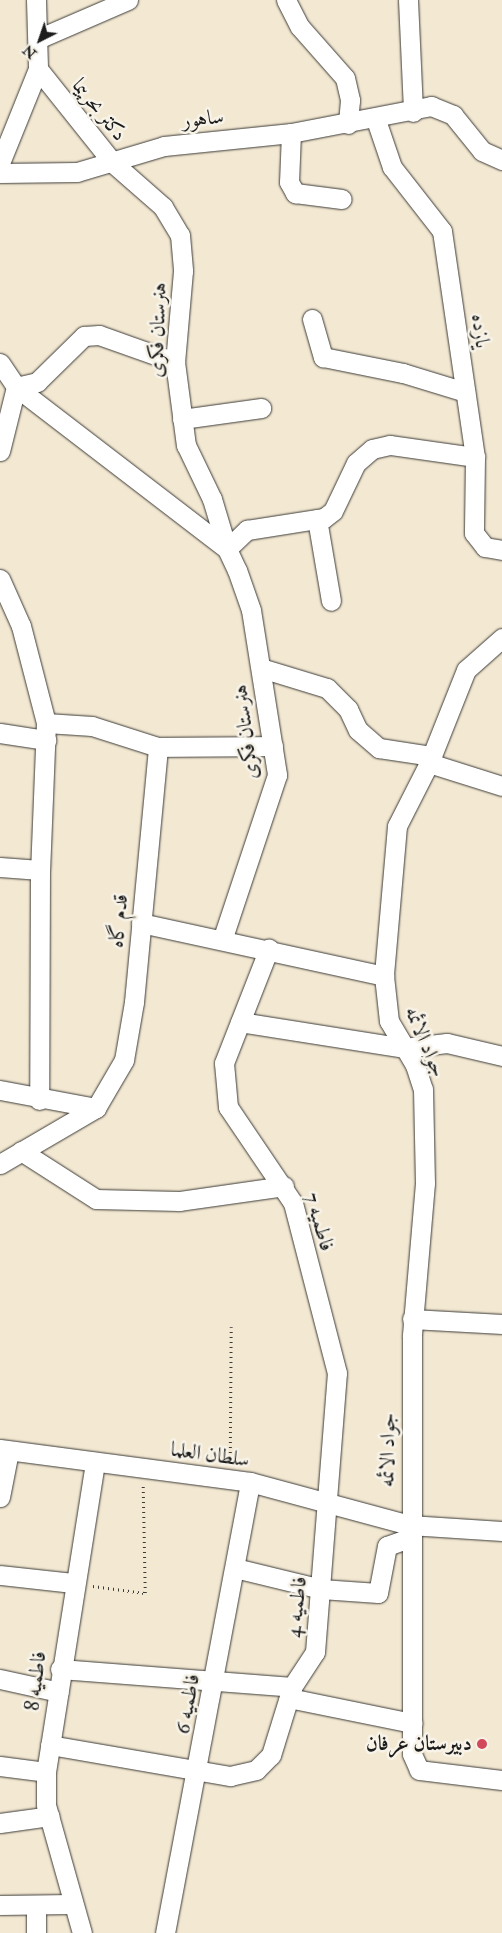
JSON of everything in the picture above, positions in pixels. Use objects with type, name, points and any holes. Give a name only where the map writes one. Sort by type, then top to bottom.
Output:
[{"type":"street","points":[[0,163],[38,69],[40,38],[36,0]]},
{"type":"street","points":[[40,38],[128,0]]},
{"type":"street","points":[[286,0],[300,27],[345,78],[350,100],[348,124]]},
{"type":"street","points":[[408,0],[413,112],[431,106],[453,116],[482,151],[502,160]]},
{"type":"street","name":"دکتر بحرپیما","points":[[38,69],[113,163]]},
{"type":"street","name":"ساهور","points":[[0,173],[77,172],[113,163],[164,146],[290,133],[376,120],[413,112]]},
{"type":"street","name":"یازده","points":[[376,120],[392,167],[442,231],[475,457],[474,533],[484,547],[502,550]]},
{"type":"street","points":[[290,133],[289,182],[295,193],[342,200]]},
{"type":"street","name":"هنرستان فکری","points":[[113,163],[163,207],[180,235],[183,271],[175,362],[186,445],[212,499],[251,610],[273,746],[275,788],[223,937]]},
{"type":"street","points":[[312,320],[323,356],[403,373],[466,392]]},
{"type":"street","points":[[16,387],[37,382],[84,336],[99,335],[175,362]]},
{"type":"street","points":[[0,363],[16,387],[228,549],[247,530],[317,519],[333,511],[356,463],[372,449],[390,445],[475,457]]},
{"type":"street","points":[[0,451],[16,387]]},
{"type":"street","points":[[182,419],[261,408]]},
{"type":"street","points":[[317,519],[331,601]]},
{"type":"street","points":[[0,579],[21,626],[46,732],[40,870],[39,1100]]},
{"type":"street","name":"جواد الائمه","points":[[409,1531],[412,1319],[425,1183],[423,1089],[389,1021],[384,976],[397,826],[430,760],[466,670],[502,638]]},
{"type":"street","points":[[261,668],[327,688],[348,709],[358,730],[379,748],[430,760],[502,786]]},
{"type":"street","points":[[0,733],[46,732],[92,726],[158,747],[273,746]]},
{"type":"street","name":"قدم گاه","points":[[96,1108],[124,1060],[141,923],[158,747]]},
{"type":"street","points":[[0,867],[40,870]]},
{"type":"street","points":[[141,923],[223,937],[384,976]]},
{"type":"street","name":"فاطمیه 7","points":[[269,948],[224,1063],[228,1107],[245,1138],[284,1186],[325,1314],[337,1373],[330,1503]]},
{"type":"street","points":[[240,1022],[404,1048],[447,1043],[501,1060]]},
{"type":"street","points":[[0,1090],[39,1100],[96,1108]]},
{"type":"street","points":[[0,1164],[96,1108]]},
{"type":"street","points":[[21,1151],[96,1199],[179,1201],[284,1186]]},
{"type":"street","points":[[412,1319],[502,1324]]},
{"type":"street","points":[[0,1497],[5,1450]]},
{"type":"street","name":"سلطان العلما","points":[[5,1450],[250,1482],[330,1503],[409,1531],[502,1531]]},
{"type":"street","name":"فاطمیه 8","points":[[82,1933],[71,1904],[50,1816],[46,1772],[59,1692],[60,1669],[73,1583],[95,1462]]},
{"type":"street","name":"فاطمیه 6","points":[[165,1933],[198,1774],[250,1482]]},
{"type":"street","name":"فاطمیه 4","points":[[50,1745],[198,1774],[230,1776],[256,1770],[271,1755],[290,1692],[315,1652],[330,1503]]},
{"type":"street","points":[[235,1568],[321,1589],[378,1593],[387,1546],[409,1531]]},
{"type":"street","points":[[409,1531],[412,1754],[419,1770],[502,1780]]},
{"type":"street","points":[[0,1574],[73,1583]]},
{"type":"street","points":[[60,1669],[215,1681],[290,1692],[412,1723]]},
{"type":"street","points":[[1,1684],[59,1692]]},
{"type":"street","points":[[0,1766],[46,1772]]},
{"type":"street","points":[[0,1823],[50,1816]]},
{"type":"street","points":[[0,1905],[36,1907],[71,1904]]},
{"type":"street","points":[[36,1907],[36,1933]]},
{"type":"path","points":[[230,1480],[231,1327]]},
{"type":"path","points":[[73,1583],[146,1593],[143,1468]]},
{"type":"place","name":"دبیرستان عرفان","points":[[482,1744]]}]
